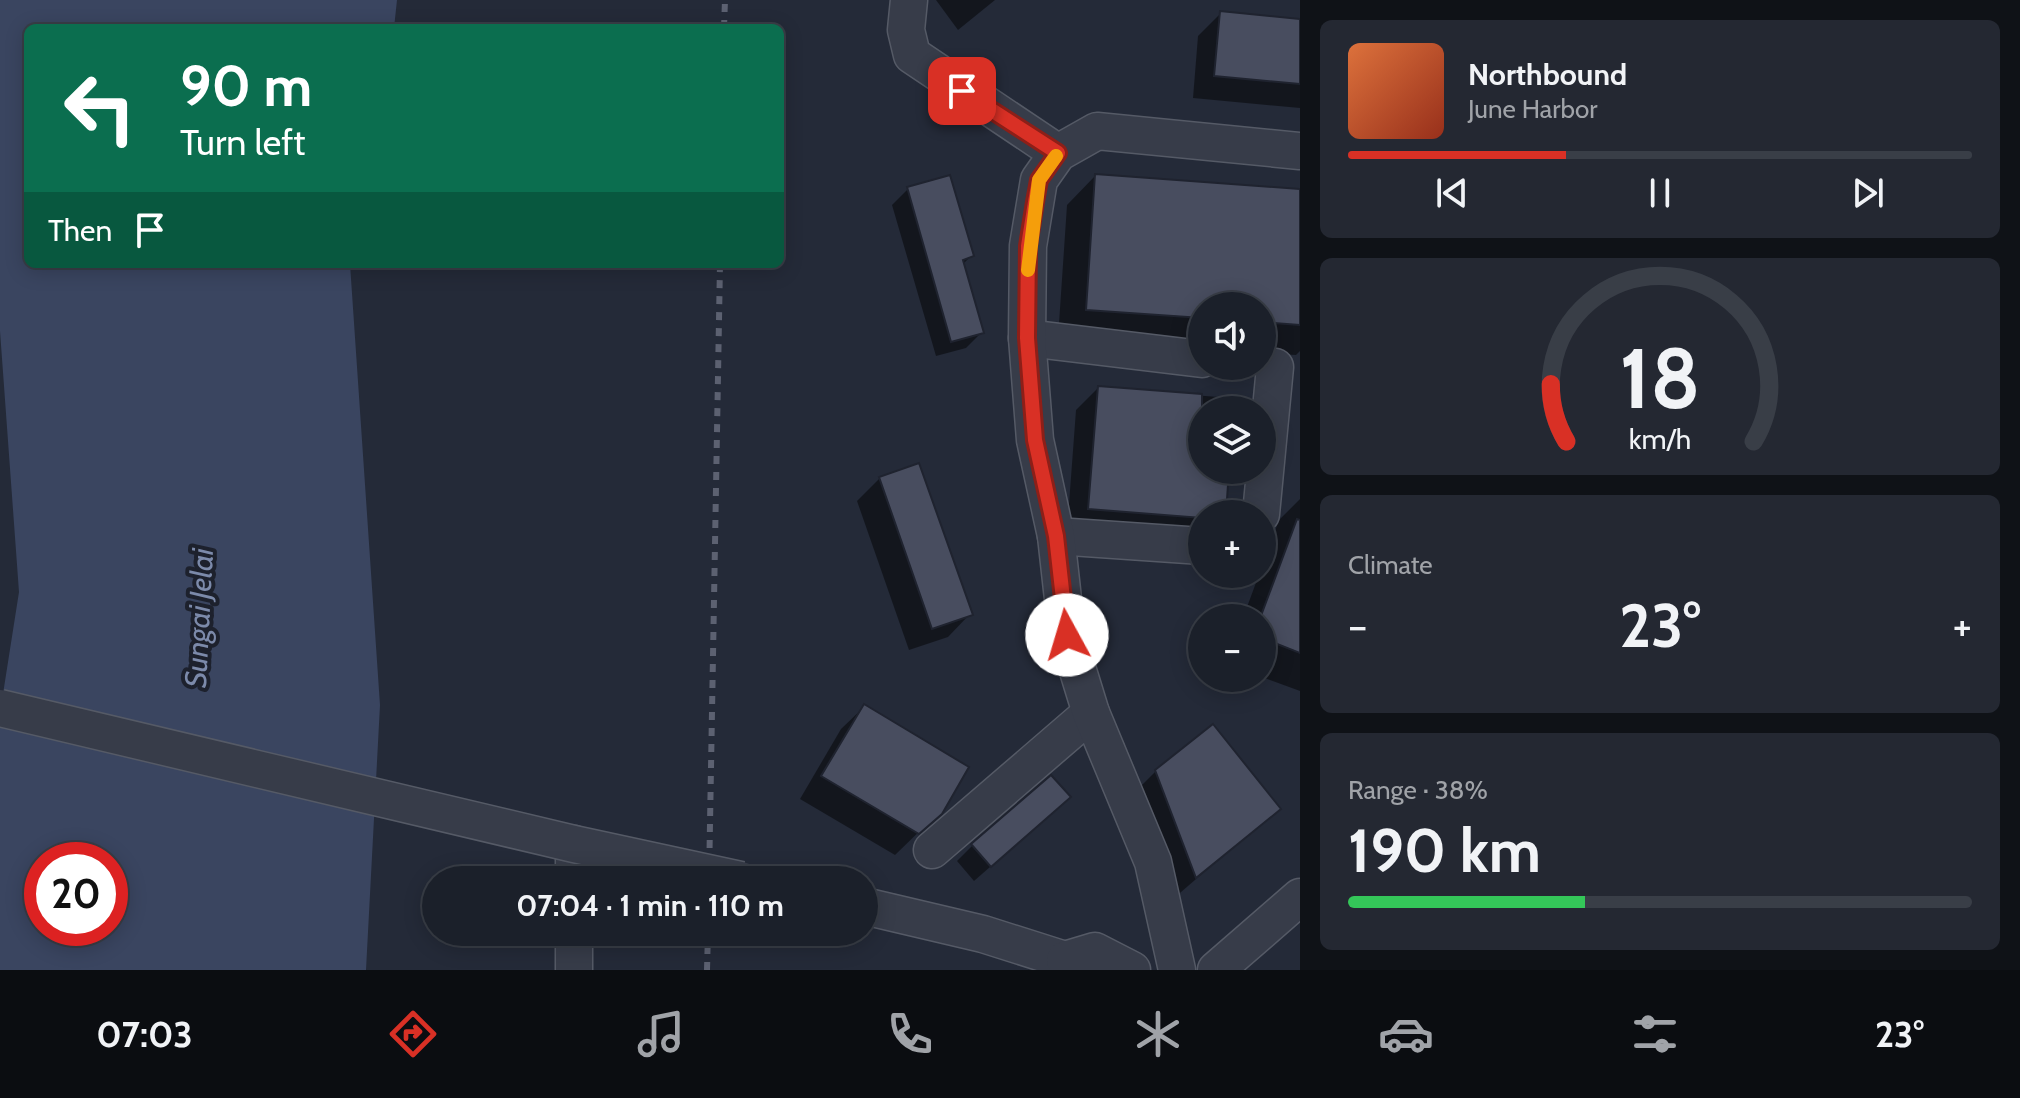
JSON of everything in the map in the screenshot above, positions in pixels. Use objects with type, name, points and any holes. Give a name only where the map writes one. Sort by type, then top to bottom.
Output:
[{"type":"street","points":[[909,0],[906,30],[912,55],[1058,153]]},
{"type":"street","points":[[1177,970],[1153,862],[1091,713],[1067,635],[1056,536],[1035,440],[1027,338],[1028,246],[1039,180],[1058,153],[1097,131],[1300,151]]},
{"type":"street","points":[[1027,338],[1188,357]]},
{"type":"street","points":[[1263,500],[1279,365]]},
{"type":"street","points":[[1056,536],[1188,545]]},
{"type":"street","points":[[0,708],[676,866]]},
{"type":"street","points":[[932,850],[1091,713]]},
{"type":"street","points":[[574,844],[574,866]]},
{"type":"street","points":[[1225,967],[1300,897]]},
{"type":"street","points":[[878,909],[983,934],[1066,965],[1095,951],[1132,970]]},
{"type":"street","points":[[574,946],[574,970]]},
{"type":"water","name":"Sungai Jelai","points":[[0,0],[397,0],[394,24],[24,24],[24,268],[350,268],[380,705],[366,970],[0,970],[0,713],[19,592],[0,331]]},
{"type":"building","points":[[1220,11],[1300,19],[1300,84],[1214,76]]},
{"type":"building","points":[[1095,174],[1300,189],[1300,325],[1276,323],[1276,292],[1188,292],[1188,317],[1086,310]]},
{"type":"building","points":[[950,175],[974,256],[963,260],[984,333],[951,342],[907,187]]},
{"type":"building","points":[[1098,386],[1202,394],[1188,396],[1188,484],[1228,484],[1227,500],[1188,500],[1188,517],[1088,509]]},
{"type":"building","points":[[919,463],[973,615],[932,629],[879,477]]},
{"type":"building","points":[[1297,519],[1300,520],[1300,653],[1276,644],[1276,604],[1265,604],[1271,588],[1276,588],[1276,575]]},
{"type":"building","points":[[864,704],[969,767],[942,814],[919,834],[821,776]]},
{"type":"building","points":[[1213,724],[1281,809],[1196,878],[1155,770]]},
{"type":"building","points":[[1051,775],[1071,797],[991,867],[971,844]]},
{"type":"railway","points":[[724,24],[725,0]]},
{"type":"railway","points":[[709,866],[720,268]]},
{"type":"railway","points":[[707,970],[708,946]]},
{"type":"slow traffic","points":[[1028,270],[1028,246],[1039,180],[1056,156]]},
{"type":"route","points":[[962,91],[1058,153],[1039,180],[1035,202],[1028,246],[1027,338],[1035,440],[1056,536],[1067,635]]}]
